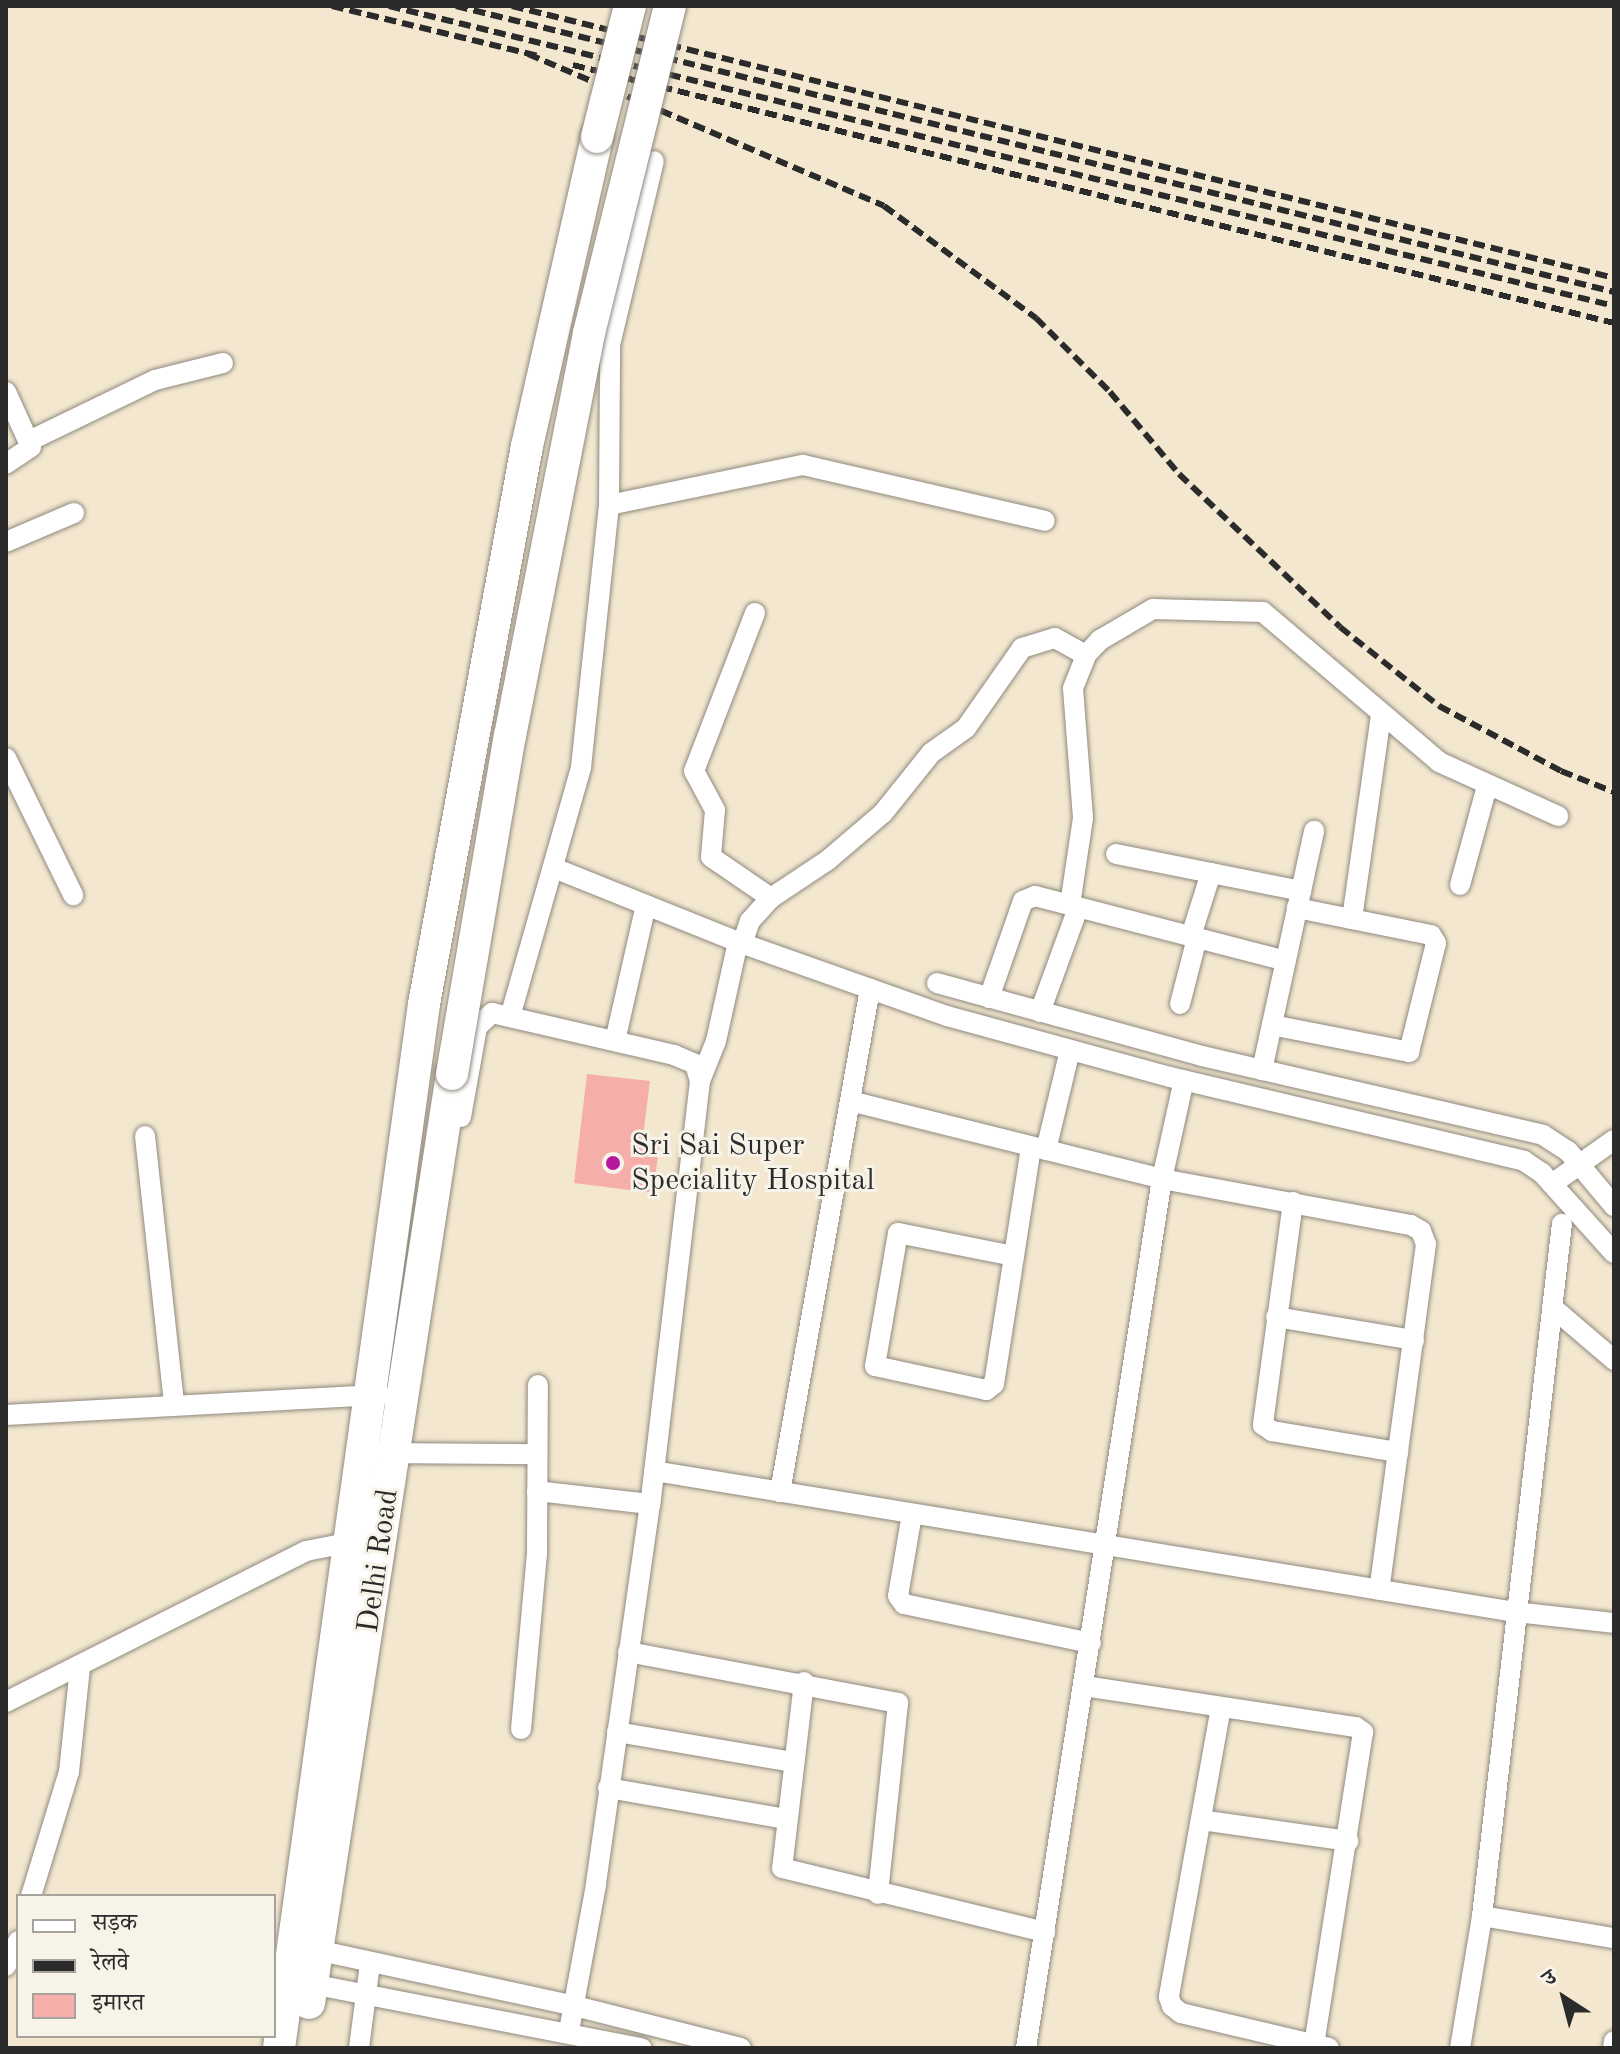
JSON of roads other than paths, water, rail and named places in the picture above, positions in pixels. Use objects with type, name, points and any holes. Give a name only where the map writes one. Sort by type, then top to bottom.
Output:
[{"type":"main road","points":[[279,2048],[301,1982],[307,1948],[349,1540],[417,1053],[527,446],[630,6]]},
{"type":"main road","name":"Delhi Road","points":[[307,1948],[381,1542],[452,1074],[510,736],[589,333],[670,6]]},
{"type":"main road","points":[[301,1982],[301,2048]]},
{"type":"street","points":[[510,1017],[581,767],[609,505],[610,345],[654,161]]},
{"type":"street","points":[[29,441],[155,380],[223,363]]},
{"type":"street","points":[[6,392],[29,441],[26,454],[6,464]]},
{"type":"street","points":[[609,505],[803,465],[1045,521]]},
{"type":"street","points":[[6,542],[74,513]]},
{"type":"street","points":[[1040,1012],[1074,906],[1083,818],[1072,706],[1086,655],[1120,624],[1153,609],[1251,609],[1272,617],[1381,715],[1439,762],[1558,816]]},
{"type":"street","points":[[755,613],[694,771],[715,810],[711,857],[771,898]]},
{"type":"street","points":[[569,2031],[650,1504],[700,1081],[716,1041],[744,936],[771,898],[828,860],[883,813],[931,753],[975,719],[1003,669],[1022,648],[1055,638],[1086,655]]},
{"type":"street","points":[[1352,919],[1381,715]]},
{"type":"street","points":[[6,758],[73,895]]},
{"type":"street","points":[[1460,885],[1487,786]]},
{"type":"street","points":[[1262,1070],[1314,831]]},
{"type":"street","points":[[1116,854],[1211,873],[1299,899],[1352,919],[1435,938],[1414,1047],[1403,1054],[1272,1025]]},
{"type":"street","points":[[554,868],[646,905],[744,936],[870,989],[1070,1050],[1175,1067],[1524,1161],[1566,1174],[1614,1206]]},
{"type":"street","points":[[1180,1004],[1211,873]]},
{"type":"street","points":[[989,998],[1023,901],[1035,896],[1286,961]]},
{"type":"street","points":[[615,1041],[646,905]]},
{"type":"street","points":[[937,983],[1040,1012],[1175,1067],[1262,1070],[1543,1135],[1614,1253]]},
{"type":"street","points":[[780,1492],[870,989]]},
{"type":"street","points":[[396,1198],[432,1201],[456,1145],[480,1021],[492,1013],[615,1041],[695,1064],[700,1081]]},
{"type":"street","points":[[1014,1256],[898,1233],[875,1366],[990,1388],[1014,1256],[1038,1149],[1070,1050]]},
{"type":"street","points":[[1026,2048],[1107,1547],[1162,1179],[1175,1067]]},
{"type":"street","points":[[850,1101],[1162,1179],[1411,1225],[1421,1231],[1426,1244],[1379,1590]]},
{"type":"street","points":[[145,1136],[174,1404]]},
{"type":"street","points":[[1566,1174],[1614,1140]]},
{"type":"street","points":[[1293,1202],[1263,1425],[1272,1431],[1398,1452]]},
{"type":"street","points":[[1460,2048],[1482,1916],[1562,1224]]},
{"type":"street","points":[[1552,1307],[1614,1360]]},
{"type":"street","points":[[1276,1317],[1414,1340]]},
{"type":"street","points":[[521,1729],[537,1554],[538,1385]]},
{"type":"street","points":[[6,1415],[404,1393]]},
{"type":"street","points":[[362,1453],[537,1454]]},
{"type":"street","points":[[654,1471],[1515,1612],[1614,1623]]},
{"type":"street","points":[[537,1491],[650,1504]]},
{"type":"street","points":[[912,1514],[898,1596],[904,1604],[1091,1643]]},
{"type":"street","points":[[6,1702],[306,1551],[349,1540],[381,1542]]},
{"type":"street","points":[[628,1652],[804,1682],[898,1703],[878,1894]]},
{"type":"street","points":[[32,1894],[69,1772],[80,1667]]},
{"type":"street","points":[[804,1682],[785,1819],[782,1868],[878,1894],[1045,1932]]},
{"type":"street","points":[[1084,1686],[1356,1727],[1363,1732],[1322,2046],[1181,2013],[1172,2006],[1169,1997],[1221,1707]]},
{"type":"street","points":[[617,1732],[793,1762]]},
{"type":"street","points":[[608,1788],[785,1819]]},
{"type":"street","points":[[1201,1820],[1349,1841]]},
{"type":"street","points":[[1482,1916],[1614,1938]]},
{"type":"street","points":[[6,1966],[16,1945]]},
{"type":"street","points":[[307,1948],[575,2006],[717,2045],[741,2048]]},
{"type":"street","points":[[359,2048],[370,1963]]},
{"type":"street","points":[[301,1982],[569,2031],[642,2048]]},
{"type":"street","points":[[1613,2048],[1614,2041]]},
{"type":"railway","points":[[332,6],[538,56]]},
{"type":"railway","points":[[389,6],[1614,306]]},
{"type":"railway","points":[[456,6],[1614,292]]},
{"type":"railway","points":[[512,6],[1614,278]]},
{"type":"railway","points":[[528,54],[884,206],[1036,318],[1110,392],[1179,474],[1340,627],[1439,706],[1561,771],[1614,792]]},
{"type":"railway","points":[[573,65],[1614,323]]},
{"type":"place","name":"Sri Sai Super Speciality Hospital","points":[[613,1163]]}]
